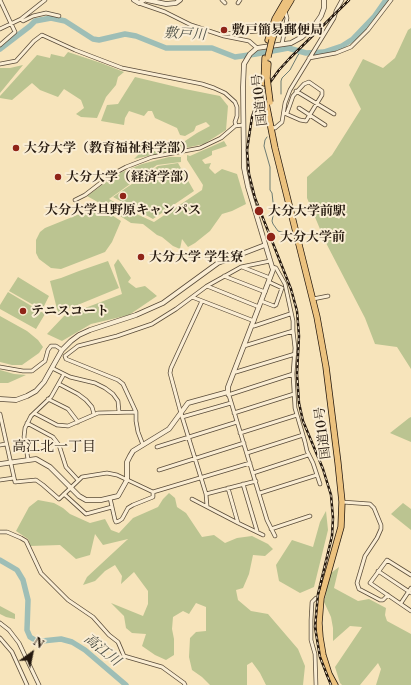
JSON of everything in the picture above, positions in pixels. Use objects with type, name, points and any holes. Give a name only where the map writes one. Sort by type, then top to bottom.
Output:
[{"type":"highway","name":"国道10号","points":[[286,0],[271,30],[264,83],[283,178],[313,299],[326,366],[342,502],[339,535],[321,598],[319,623],[320,642],[326,666],[335,685]]},
{"type":"highway","name":"国道10号","points":[[270,40],[277,24],[291,0]]},
{"type":"highway","name":"国道10号","points":[[267,58],[268,102]]},
{"type":"street","points":[[0,0],[15,32],[0,45]]},
{"type":"street","points":[[0,29],[21,19],[45,0]]},
{"type":"street","points":[[134,0],[164,12],[188,24],[217,34],[249,41],[257,48]]},
{"type":"street","points":[[140,3],[146,0],[171,4],[180,0]]},
{"type":"street","points":[[222,0],[225,3]]},
{"type":"street","points":[[275,536],[271,529],[228,393],[228,387],[273,271],[264,245],[245,174],[243,159],[243,73],[244,64],[248,57],[257,48],[296,41],[311,29],[321,16],[324,8],[324,0]]},
{"type":"street","points":[[285,113],[286,100],[290,90],[334,18],[342,0]]},
{"type":"street","points":[[310,57],[336,54],[351,47],[368,30],[391,0]]},
{"type":"street","points":[[0,11],[5,9]]},
{"type":"street","points":[[282,44],[287,18],[284,11]]},
{"type":"street","points":[[21,19],[23,21],[33,16],[46,13],[59,16]]},
{"type":"street","points":[[217,34],[271,30]]},
{"type":"street","points":[[0,64],[16,61],[34,41],[42,35],[75,50],[122,68],[202,84],[225,93],[236,102],[236,126]]},
{"type":"street","points":[[273,128],[282,122],[285,113],[291,99],[296,91],[304,84],[309,82],[323,92],[307,120],[303,121],[285,113]]},
{"type":"street","points":[[296,91],[334,114]]},
{"type":"street","points":[[299,108],[325,125]]},
{"type":"street","points":[[75,200],[85,195],[111,175],[126,166],[152,157],[200,148],[223,137],[236,126],[243,124]]},
{"type":"street","points":[[0,399],[16,400],[28,396],[36,391],[44,382],[62,350],[79,335],[90,330],[136,316],[164,303],[218,263],[264,245]]},
{"type":"street","points":[[143,445],[138,432],[136,412],[123,384],[118,380],[66,359],[65,356],[78,346],[117,336],[152,324],[224,276],[241,267],[270,261]]},
{"type":"street","points":[[241,267],[282,288],[276,305],[274,306],[261,301]]},
{"type":"street","points":[[272,267],[276,268],[286,286],[293,321],[295,354],[293,374],[295,408],[308,455],[320,484]]},
{"type":"street","points":[[224,276],[265,292]]},
{"type":"street","points":[[207,286],[259,307]]},
{"type":"street","points":[[313,299],[328,296]]},
{"type":"street","points":[[192,297],[253,323],[254,326],[290,314]]},
{"type":"street","points":[[202,301],[170,370],[181,415],[206,494],[207,506]]},
{"type":"street","points":[[244,346],[293,331]]},
{"type":"street","points":[[0,367],[22,371],[32,371],[45,361],[48,350],[51,346],[56,346],[62,350]]},
{"type":"street","points":[[234,372],[295,354]]},
{"type":"street","points":[[52,368],[64,374],[95,383],[105,388],[113,394],[118,401],[119,412]]},
{"type":"street","points":[[28,459],[24,433],[27,423],[34,413],[48,399],[64,374]]},
{"type":"street","points":[[0,464],[36,459],[46,464],[78,496],[86,500],[92,501],[118,496],[127,480],[126,466],[128,459],[134,451],[169,429],[181,415],[188,402],[228,393],[293,374]]},
{"type":"street","points":[[59,384],[86,400],[92,408],[94,414]]},
{"type":"street","points":[[234,413],[294,394]]},
{"type":"street","points":[[48,399],[68,409],[78,422]]},
{"type":"street","points":[[181,415],[231,403]]},
{"type":"street","points":[[34,413],[61,426],[68,426],[94,414],[107,412],[136,412]]},
{"type":"street","points":[[0,414],[15,482],[36,480],[59,498],[82,477],[106,473],[117,475],[153,492],[250,463]]},
{"type":"street","points":[[240,433],[297,415]]},
{"type":"street","points":[[158,447],[237,422]]},
{"type":"street","points":[[27,423],[53,437],[59,445],[66,467],[78,480]]},
{"type":"street","points":[[247,453],[303,435]]},
{"type":"street","points":[[159,470],[244,443]]},
{"type":"street","points":[[0,445],[6,444]]},
{"type":"street","points":[[253,473],[308,455]]},
{"type":"street","points":[[260,493],[317,475]]},
{"type":"street","points":[[0,480],[14,478]]},
{"type":"street","points":[[206,494],[256,481]]},
{"type":"street","points":[[243,484],[257,531]]},
{"type":"street","points":[[228,488],[238,523]]},
{"type":"street","points":[[110,498],[115,520],[116,522],[119,522],[128,508],[153,497],[153,492]]},
{"type":"street","points":[[64,494],[86,514],[112,507]]},
{"type":"street","points":[[192,499],[263,535]]},
{"type":"street","points":[[342,502],[370,504],[374,508],[381,524],[381,529],[365,556],[357,580],[357,585],[361,590],[380,600],[383,600],[388,595]]},
{"type":"street","points":[[271,529],[310,516]]},
{"type":"street","points":[[0,532],[7,532],[26,541],[41,573],[68,600],[93,617],[109,636],[118,642],[124,656],[162,667],[185,685]]},
{"type":"street","points":[[411,575],[388,559],[385,560],[370,583],[411,611]]},
{"type":"street","points":[[378,571],[410,591],[401,603]]},
{"type":"street","points":[[316,685],[315,654],[311,637],[311,620],[313,601],[316,598],[321,598]]},
{"type":"street","points":[[0,623],[19,643],[39,685]]},
{"type":"street","points":[[0,638],[12,652],[26,685]]},
{"type":"green space","points":[[411,28],[411,369],[397,347],[375,344],[365,318],[325,241],[307,198],[307,177],[332,155],[361,109],[349,85],[363,59],[383,68],[395,58],[408,30]]},
{"type":"green space","points":[[68,52],[124,72],[118,77],[116,85],[106,97],[97,118],[81,117],[76,114],[84,108],[81,100],[64,89],[58,97],[40,90],[32,83],[12,100],[0,98],[0,96],[37,55],[50,58],[51,54],[64,57]]},
{"type":"green space","points":[[23,65],[0,93],[0,68],[10,68]]},
{"type":"green space","points":[[135,77],[220,96],[228,106],[226,130],[204,144],[134,159],[147,146],[160,143],[182,143],[210,126],[206,122],[196,126],[194,131],[185,136],[180,135],[177,128],[155,118],[152,111],[148,111],[144,116],[129,111],[125,118],[124,125],[101,121],[107,105],[118,104]]},
{"type":"green space","points":[[224,141],[227,146],[212,151],[212,155],[202,160],[205,164],[211,163],[209,168],[215,174],[222,169],[237,174],[246,204],[222,214],[210,231],[188,247],[182,239],[180,249],[173,246],[143,224],[131,223],[87,196],[117,174],[142,164],[169,157],[181,157],[181,162],[157,165],[109,199],[154,222],[202,190],[203,185],[187,160],[187,155],[190,156]]},
{"type":"green space","points":[[178,163],[194,191],[153,219],[113,197],[158,166]]},
{"type":"green space","points":[[99,210],[107,212],[121,221],[112,242],[105,252],[61,269],[51,268],[39,259],[36,253],[36,240],[40,232],[45,228],[82,213]]},
{"type":"green space","points":[[118,259],[131,278],[128,282],[136,288],[145,286],[157,296],[129,315],[91,324],[62,341],[47,334],[64,316],[122,294],[114,265]]},
{"type":"green space","points":[[108,261],[119,288],[58,313],[50,281]]},
{"type":"green space","name":"テニスコート","points":[[18,277],[49,296],[42,310],[9,291]]},
{"type":"green space","name":"テニスコート","points":[[8,292],[45,314],[36,329],[0,309],[0,305]]},
{"type":"green space","points":[[0,316],[27,331],[38,340],[43,347],[39,353],[22,365],[12,365],[0,362]]},
{"type":"green space","points":[[0,370],[14,374],[26,375],[8,383],[0,383]]},
{"type":"green space","points":[[411,417],[411,442],[390,433],[409,418]]},
{"type":"green space","points":[[169,493],[175,498],[177,507],[186,513],[202,537],[214,535],[225,543],[237,538],[252,536],[268,544],[273,549],[265,556],[253,555],[249,574],[243,588],[236,590],[238,600],[251,611],[268,614],[298,649],[305,666],[303,685],[266,685],[252,662],[247,665],[247,685],[210,685],[192,670],[189,657],[190,638],[196,632],[206,631],[206,607],[196,603],[189,614],[183,611],[173,617],[172,629],[174,639],[174,655],[166,660],[155,655],[142,646],[146,634],[132,633],[126,628],[124,616],[111,603],[143,616],[148,604],[148,591],[134,572],[121,584],[122,576],[115,565],[105,571],[95,581],[83,585],[87,577],[128,539],[103,545],[95,534],[90,555],[76,559],[60,545],[30,546],[28,539],[16,531],[29,507],[38,500],[54,503],[70,514],[90,523],[105,519],[111,530],[119,533],[133,518],[158,507]]},
{"type":"green space","points":[[403,503],[411,509],[411,530],[391,514]]},
{"type":"green space","points":[[326,511],[328,530],[314,587],[300,593],[279,581],[276,565],[292,540],[313,547],[320,522]]},
{"type":"green space","points":[[339,567],[334,588],[358,601],[369,599],[386,608],[385,615],[387,621],[411,634],[411,685],[376,685],[381,669],[378,663],[360,685],[342,685],[340,683],[335,667],[362,627],[350,626],[333,641],[331,617],[324,602],[331,573]]},
{"type":"green space","points":[[0,606],[15,614],[15,619],[0,614]]},
{"type":"waterway","name":"敷戸川","points":[[0,49],[35,21],[51,18],[65,21],[93,39],[99,40],[125,34],[136,36],[166,48],[212,48],[235,57],[288,48],[306,53],[324,52],[342,46],[353,39],[374,17],[386,0]]},
{"type":"waterway","points":[[281,94],[282,78],[290,70],[301,52]]},
{"type":"waterway","points":[[267,137],[264,146],[270,167],[270,190],[272,193],[274,211],[272,221],[278,231],[292,235]]},
{"type":"waterway","name":"高江川","points":[[0,560],[17,570],[23,580],[28,600],[27,630],[30,637],[35,640],[42,641],[61,639],[72,642],[85,650],[126,685]]},
{"type":"railway","points":[[331,685],[320,657],[315,627],[318,594],[332,536],[333,518],[331,495],[323,469],[303,421],[299,403],[297,374],[299,336],[297,311],[291,289],[255,198],[249,174],[247,150],[252,117],[258,99],[279,70],[290,58],[349,0]]},
{"type":"place","name":"敷戸簡易郵便局","points":[[224,30]]},
{"type":"place","name":"大分大学（教育福祉科学部）","points":[[16,148]]},
{"type":"place","name":"大分大学（経済学部）","points":[[58,177]]},
{"type":"place","name":"大分大学旦野原キャンパス","points":[[123,196]]},
{"type":"place","name":"大分大学前駅","points":[[259,211]]},
{"type":"place","name":"大分大学前","points":[[271,237]]},
{"type":"place","name":"大分大学 学生寮","points":[[141,257]]},
{"type":"place","name":"テニスコート","points":[[23,311]]},
{"type":"district","name":"高江北一丁目","points":[[54,447]]}]
